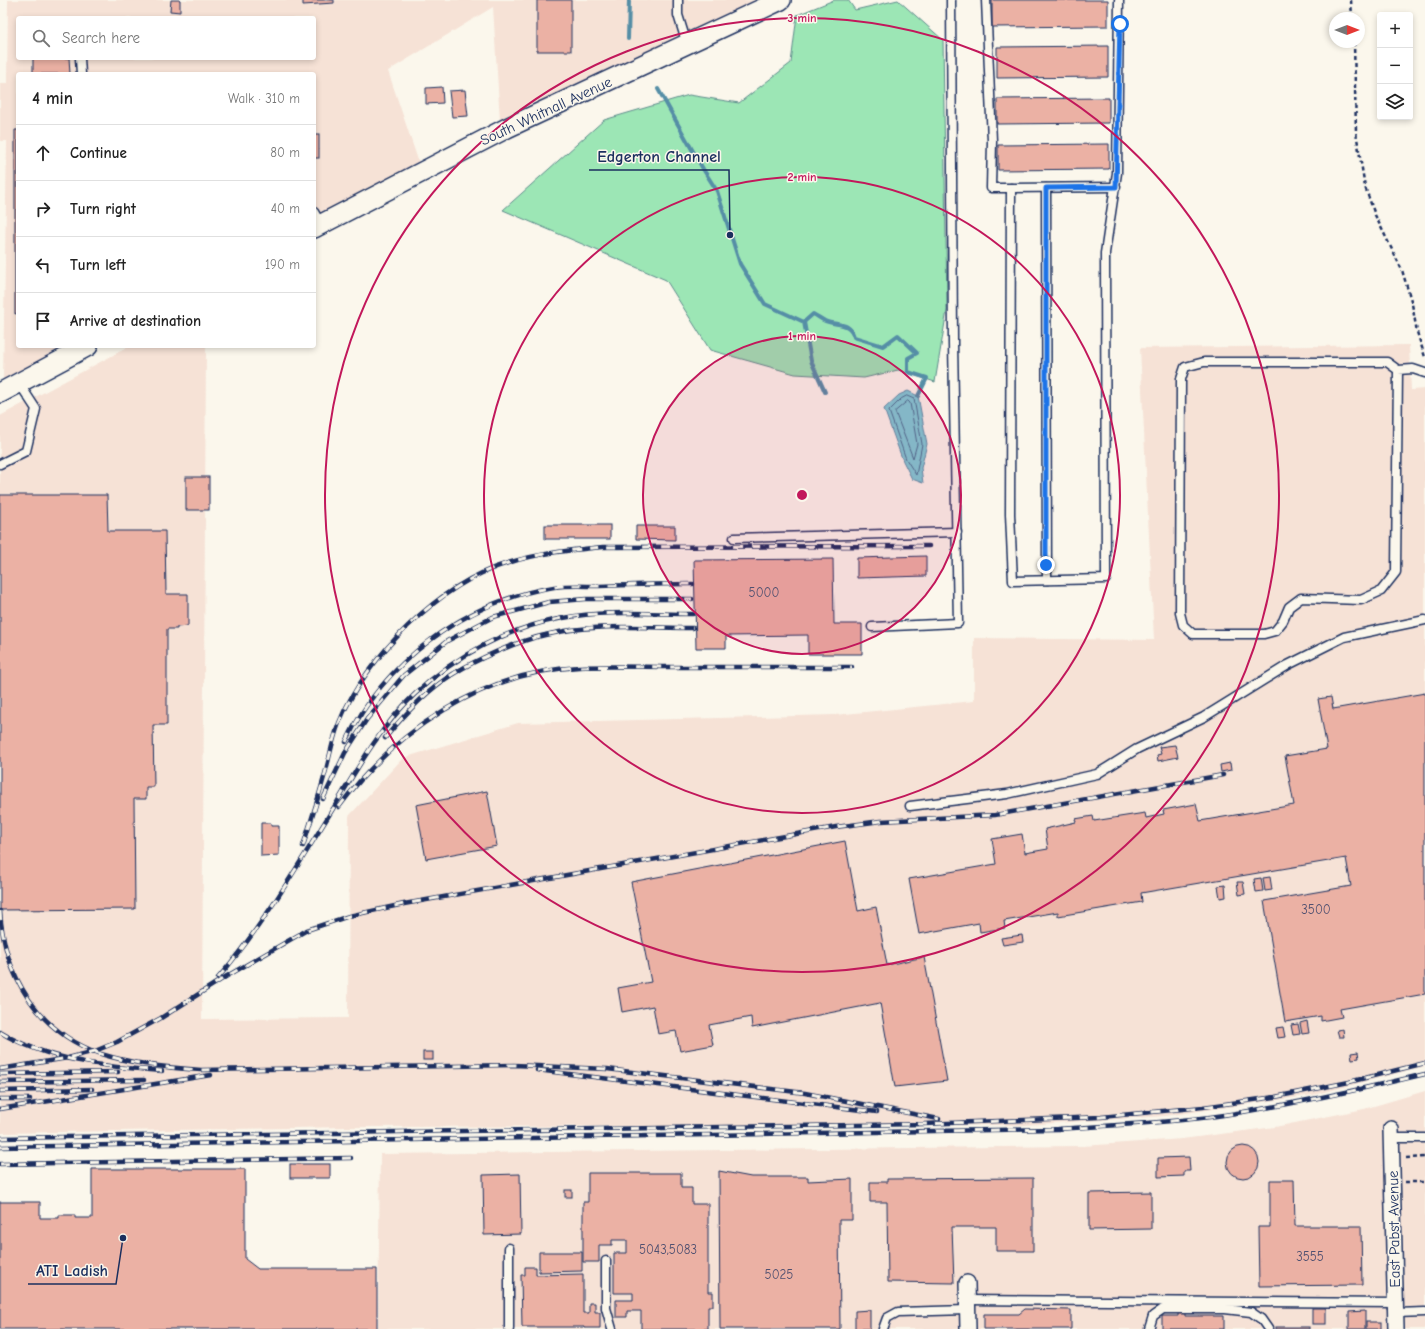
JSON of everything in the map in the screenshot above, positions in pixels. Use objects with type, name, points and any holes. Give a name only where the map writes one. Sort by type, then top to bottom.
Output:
[{"type":"street","name":"South Whitnall Avenue","points":[[316,222],[507,128],[781,0]]},
{"type":"street","points":[[0,393],[82,348]]},
{"type":"street","name":"East Pabst Avenue","points":[[1391,1134],[1396,1329]]},
{"type":"street","points":[[967,1283],[968,1329]]},
{"type":"lane","points":[[678,0],[678,15],[687,44]]},
{"type":"lane","points":[[872,627],[958,624],[958,532],[953,335],[951,0]]},
{"type":"lane","points":[[986,0],[992,141],[991,188],[1116,187]]},
{"type":"lane","points":[[1011,188],[1010,514],[1012,581],[1106,579],[1105,253],[1116,187],[1120,0]]},
{"type":"lane","points":[[80,60],[81,72]]},
{"type":"lane","points":[[1046,188],[1046,580]]},
{"type":"lane","points":[[1398,370],[1396,572],[1381,591],[1361,600],[1301,598],[1289,607],[1283,621],[1275,631],[1264,634],[1193,634],[1183,625],[1180,613],[1181,379],[1186,367],[1204,362],[1387,362],[1398,370],[1413,369],[1425,373]]},
{"type":"lane","points":[[0,464],[26,451],[36,409],[19,383]]},
{"type":"lane","points":[[734,538],[958,532]]},
{"type":"lane","points":[[910,806],[1007,794],[1097,774],[1137,749],[1204,717],[1288,666],[1344,637],[1425,620]]},
{"type":"lane","points":[[1391,1134],[1425,1138]]},
{"type":"lane","points":[[509,1248],[509,1329]]},
{"type":"lane","points":[[606,1261],[606,1308],[612,1329]]},
{"type":"lane","points":[[883,1329],[888,1318],[898,1312],[967,1305],[1396,1308],[1425,1312]]},
{"type":"lane","points":[[1149,1329],[1153,1316],[1163,1309],[1179,1309],[1251,1312],[1261,1319],[1268,1329]]},
{"type":"path","points":[[1352,0],[1352,12]]},
{"type":"path","points":[[1354,48],[1356,132],[1365,188],[1375,215],[1402,270],[1412,304],[1417,332],[1425,356]]},
{"type":"path","points":[[1401,1158],[1425,1158]]},
{"type":"path","points":[[1401,1182],[1425,1182]]},
{"type":"shaded area","points":[[8,0],[762,0],[500,121],[493,7],[388,71],[419,163],[316,216],[316,72],[16,72],[16,348],[64,348],[3,380],[7,141],[0,141],[0,83],[7,83]]},
{"type":"shaded area","points":[[1409,345],[1411,390],[1425,389],[1425,1066],[1313,1095],[1165,1116],[1024,1125],[347,1127],[0,1133],[0,416],[126,348],[206,348],[202,1019],[348,1018],[349,816],[403,758],[518,723],[835,715],[974,701],[974,638],[1154,640],[1140,348]]},
{"type":"shaded area","points":[[1425,1091],[1425,1329],[378,1329],[380,1154],[1083,1146],[1182,1139],[1275,1127],[1364,1109]]},
{"type":"green space","points":[[834,0],[848,0],[855,10],[898,0],[943,40],[947,310],[935,382],[898,370],[864,378],[795,374],[710,350],[666,280],[503,210],[604,120],[689,95],[739,103],[791,63],[797,15]]},
{"type":"water","points":[[908,391],[918,396],[927,444],[921,468],[923,483],[912,479],[903,461],[884,409],[899,395]]},
{"type":"building","points":[[171,0],[180,0],[180,12],[170,11]]},
{"type":"building","points":[[303,0],[334,0],[334,3],[303,5]]},
{"type":"building","points":[[537,0],[571,0],[571,51],[537,51]]},
{"type":"building","points":[[992,0],[1108,0],[1108,26],[992,27]]},
{"type":"building","points":[[1108,46],[1108,77],[997,78],[997,47]]},
{"type":"building","points":[[33,60],[69,60],[70,72],[33,72]]},
{"type":"building","points":[[442,87],[443,103],[426,104],[426,88]]},
{"type":"building","points":[[465,90],[468,116],[452,117],[449,91]]},
{"type":"building","points":[[1109,98],[1109,123],[997,124],[997,99]]},
{"type":"building","points":[[15,130],[16,130],[16,314]]},
{"type":"building","points":[[316,134],[319,134],[319,158],[316,158]]},
{"type":"building","points":[[1109,144],[1109,169],[998,170],[998,145]]},
{"type":"building","points":[[186,477],[209,477],[209,510],[186,510]]},
{"type":"building","points":[[0,495],[107,495],[108,531],[165,531],[166,594],[188,594],[188,626],[177,627],[177,629],[167,629],[167,725],[153,725],[154,787],[146,787],[146,799],[134,799],[135,909],[0,910]]},
{"type":"building","points":[[545,525],[610,525],[610,539],[545,539]]},
{"type":"building","points":[[636,526],[675,526],[675,540],[636,539]]},
{"type":"building","points":[[926,556],[926,576],[857,578],[857,558]]},
{"type":"building","points":[[833,559],[834,624],[862,624],[862,654],[808,654],[808,635],[726,636],[726,648],[696,648],[694,560]]},
{"type":"building","points":[[1425,693],[1425,994],[1340,1009],[1342,1017],[1321,1021],[1321,1016],[1285,1022],[1264,901],[1351,886],[1346,858],[1141,893],[1142,902],[1058,916],[1058,912],[1004,921],[1005,928],[980,932],[979,923],[919,934],[909,879],[996,864],[992,839],[1022,834],[1025,853],[1048,849],[1045,829],[1076,822],[1075,819],[1093,816],[1094,821],[1145,813],[1146,818],[1164,814],[1163,810],[1196,804],[1200,821],[1294,805],[1285,756],[1327,749],[1318,699],[1331,697],[1333,709]]},
{"type":"building","points":[[1175,745],[1178,757],[1158,761],[1157,755],[1161,754],[1159,747]]},
{"type":"building","points":[[1230,763],[1231,770],[1221,772],[1220,765]]},
{"type":"building","points":[[487,791],[497,846],[426,859],[416,805]]},
{"type":"building","points":[[261,823],[271,823],[271,826],[279,826],[279,855],[261,856]]},
{"type":"building","points":[[845,841],[858,911],[876,907],[887,965],[924,957],[947,1081],[895,1087],[880,1003],[752,1028],[751,1017],[709,1025],[713,1045],[680,1051],[676,1031],[658,1034],[653,1006],[622,1012],[618,988],[651,982],[631,882]]},
{"type":"building","points":[[1270,877],[1272,890],[1265,891],[1263,878]]},
{"type":"building","points":[[1261,878],[1263,891],[1256,892],[1254,879]]},
{"type":"building","points":[[1237,882],[1243,882],[1245,894],[1239,895]]},
{"type":"building","points":[[1225,885],[1226,897],[1220,898],[1218,886]]},
{"type":"building","points":[[1022,935],[1023,942],[1003,945],[1001,938]]},
{"type":"building","points":[[1307,1021],[1309,1033],[1302,1034],[1300,1023]]},
{"type":"building","points":[[1298,1024],[1300,1034],[1293,1035],[1291,1025]]},
{"type":"building","points":[[1283,1027],[1285,1037],[1278,1038],[1276,1028]]},
{"type":"building","points":[[1343,1029],[1344,1037],[1339,1037],[1337,1030]]},
{"type":"building","points":[[423,1052],[433,1052],[433,1060],[423,1060]]},
{"type":"building","points":[[1358,1052],[1359,1058],[1352,1059],[1351,1053]]},
{"type":"building","points":[[1243,1146],[1254,1151],[1259,1162],[1254,1173],[1243,1178],[1232,1173],[1227,1162],[1232,1151]]},
{"type":"building","points":[[1189,1157],[1190,1171],[1184,1171],[1184,1176],[1158,1177],[1158,1158]]},
{"type":"building","points":[[290,1164],[330,1164],[330,1178],[290,1178]]},
{"type":"building","points":[[92,1169],[245,1169],[245,1259],[258,1269],[377,1269],[377,1329],[0,1329],[0,1202],[40,1202],[40,1218],[59,1218],[59,1215],[75,1215],[75,1218],[92,1218]]},
{"type":"building","points":[[719,1171],[751,1177],[808,1177],[808,1181],[852,1179],[852,1220],[839,1220],[840,1329],[720,1329]]},
{"type":"building","points":[[588,1173],[681,1173],[681,1188],[692,1188],[692,1204],[708,1204],[708,1292],[713,1292],[713,1306],[708,1306],[708,1329],[641,1329],[641,1311],[627,1311],[627,1317],[616,1317],[616,1300],[633,1300],[633,1293],[614,1293],[614,1253],[627,1253],[627,1240],[612,1240],[612,1245],[599,1245],[599,1262],[583,1262],[583,1202],[588,1202]]},
{"type":"building","points":[[520,1174],[521,1234],[484,1235],[483,1175]]},
{"type":"building","points":[[1033,1178],[1033,1251],[996,1251],[996,1227],[952,1227],[954,1283],[888,1282],[887,1202],[870,1202],[870,1182],[887,1182],[887,1179]]},
{"type":"building","points":[[1270,1180],[1294,1180],[1295,1226],[1361,1226],[1362,1285],[1259,1286],[1258,1227],[1270,1227]]},
{"type":"building","points":[[565,1190],[572,1190],[572,1197],[565,1197]]},
{"type":"building","points":[[1151,1192],[1151,1229],[1089,1230],[1089,1193]]},
{"type":"building","points":[[539,1252],[582,1252],[582,1271],[539,1272]]},
{"type":"building","points":[[525,1267],[536,1267],[536,1275],[583,1274],[583,1313],[589,1313],[589,1303],[595,1303],[595,1312],[600,1312],[600,1328],[522,1327],[521,1275],[525,1275]]},
{"type":"building","points":[[1312,1308],[1326,1308],[1326,1324],[1312,1324]]},
{"type":"building","points":[[1025,1309],[1071,1310],[1071,1329],[984,1329],[984,1314],[1019,1314]]},
{"type":"building","points":[[870,1310],[870,1329],[855,1329],[855,1311]]},
{"type":"building","points":[[1178,1310],[1185,1310],[1185,1316],[1224,1316],[1224,1329],[1162,1329],[1162,1316],[1178,1316]]},
{"type":"building","points":[[1365,1311],[1365,1329],[1349,1329],[1349,1312]]},
{"type":"building","points":[[1366,1322],[1381,1322],[1381,1329],[1366,1329]]},
{"type":"building","points":[[1276,1327],[1309,1327],[1309,1329],[1276,1329]]},
{"type":"waterway","points":[[628,39],[629,0]]},
{"type":"waterway","points":[[658,89],[717,191],[740,264],[765,304],[804,322]]},
{"type":"waterway","points":[[804,322],[813,314],[825,321],[846,326],[852,332],[854,337],[883,346],[898,335],[917,353],[908,358],[908,372],[927,378],[918,396]]},
{"type":"waterway","points":[[804,322],[811,361],[825,392]]},
{"type":"railway","points":[[303,846],[321,789],[339,723],[351,698],[367,673],[386,649],[408,626],[432,605],[457,587],[482,573],[508,563],[543,554],[603,547],[929,546]]},
{"type":"railway","points":[[346,742],[362,713],[382,686],[405,661],[431,640],[459,621],[490,606],[521,594],[559,586],[693,584]]},
{"type":"railway","points":[[323,799],[345,753],[367,719],[404,675],[447,641],[493,617],[549,602],[586,599],[692,599]]},
{"type":"railway","points":[[218,978],[235,958],[266,915],[295,871],[362,760],[382,732],[403,706],[431,680],[465,655],[484,645],[503,636],[543,623],[563,618],[595,614],[693,614]]},
{"type":"railway","points":[[385,738],[416,703],[443,680],[474,662],[498,651],[534,638],[563,631],[581,629],[619,627],[693,628]]},
{"type":"railway","points":[[339,807],[361,779],[386,754],[414,731],[444,710],[475,693],[508,680],[543,671],[579,667],[852,667]]},
{"type":"railway","points":[[0,1069],[68,1058],[95,1051],[117,1042],[161,1018],[227,976],[307,930],[349,916],[404,904],[836,827],[881,821],[995,815],[1223,775]]},
{"type":"railway","points":[[0,911],[3,935],[9,958],[17,979],[28,999],[42,1016],[59,1032],[79,1044],[101,1054],[138,1063],[163,1067],[201,1070],[514,1065],[607,1069],[805,1093],[939,1119]]},
{"type":"railway","points":[[0,1032],[18,1042],[38,1050],[78,1061],[99,1065],[162,1071]]},
{"type":"railway","points":[[0,1138],[924,1124],[1101,1117],[1203,1107],[1275,1097],[1349,1082],[1425,1063]]},
{"type":"railway","points":[[537,1070],[877,1112]]},
{"type":"railway","points":[[0,1074],[118,1072]]},
{"type":"railway","points":[[0,1147],[1058,1129],[1172,1121],[1237,1113],[1318,1098],[1425,1074]]},
{"type":"railway","points":[[0,1109],[211,1075]]},
{"type":"railway","points":[[0,1082],[144,1080]]},
{"type":"railway","points":[[0,1091],[92,1089]]},
{"type":"railway","points":[[0,1099],[30,1099]]},
{"type":"railway","points":[[0,1164],[351,1158]]},
{"type":"place","name":"Edgerton Channel","points":[[730,235]]},
{"type":"place","name":"ATI Ladish","points":[[123,1238]]},
{"type":"route","points":[[1046,565],[1046,188],[1116,187],[1120,24]]}]
